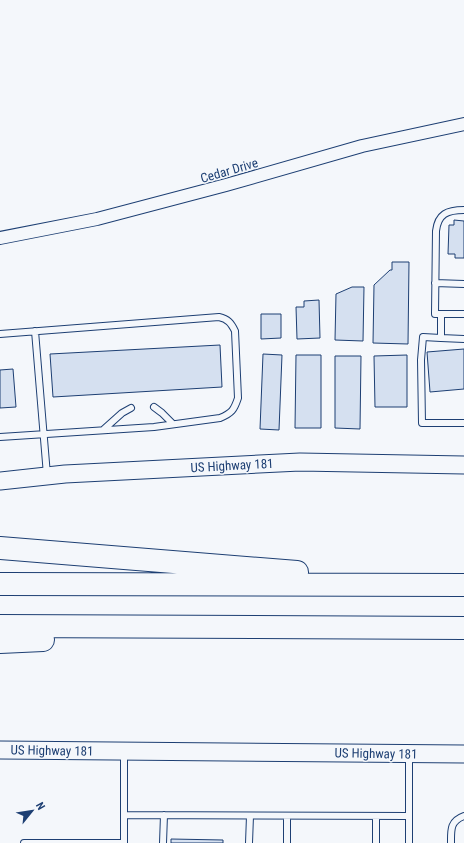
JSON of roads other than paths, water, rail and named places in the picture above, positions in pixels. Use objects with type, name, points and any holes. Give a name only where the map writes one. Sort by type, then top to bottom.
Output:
[{"type":"highway","points":[[0,548],[295,571],[334,584]]},
{"type":"highway","points":[[0,584],[334,584],[464,586]]},
{"type":"highway","points":[[0,626],[464,628]]},
{"type":"highway","points":[[0,642],[83,638],[167,627]]},
{"type":"main road","name":"US Highway 181","points":[[0,481],[47,476],[300,462],[464,464]]},
{"type":"main road","name":"US Highway 181","points":[[0,750],[464,754]]},
{"type":"street","name":"Cedar Drive","points":[[0,238],[97,219],[226,185],[362,146],[464,124]]},
{"type":"lane","points":[[464,210],[457,210],[443,215],[437,222],[435,314],[464,314]]},
{"type":"lane","points":[[436,283],[464,284]]},
{"type":"lane","points":[[441,314],[441,338]]},
{"type":"lane","points":[[0,334],[219,317],[227,319],[232,324],[235,331],[238,398],[235,407],[230,414],[220,418],[173,424],[0,437]]},
{"type":"lane","points":[[35,331],[47,476]]},
{"type":"lane","points":[[464,339],[424,337],[422,360],[422,423],[464,423]]},
{"type":"lane","points":[[154,407],[173,424]]},
{"type":"lane","points":[[103,430],[122,412],[131,408]]},
{"type":"lane","points":[[24,843],[124,843],[124,751]]},
{"type":"lane","points":[[409,754],[410,843]]},
{"type":"lane","points":[[124,815],[409,816]]},
{"type":"lane","points":[[163,843],[164,815]]},
{"type":"lane","points":[[249,843],[250,816]]},
{"type":"lane","points":[[286,843],[287,816]]},
{"type":"lane","points":[[376,816],[376,843]]},
{"type":"lane","points":[[450,843],[451,828],[457,819],[464,816]]}]
